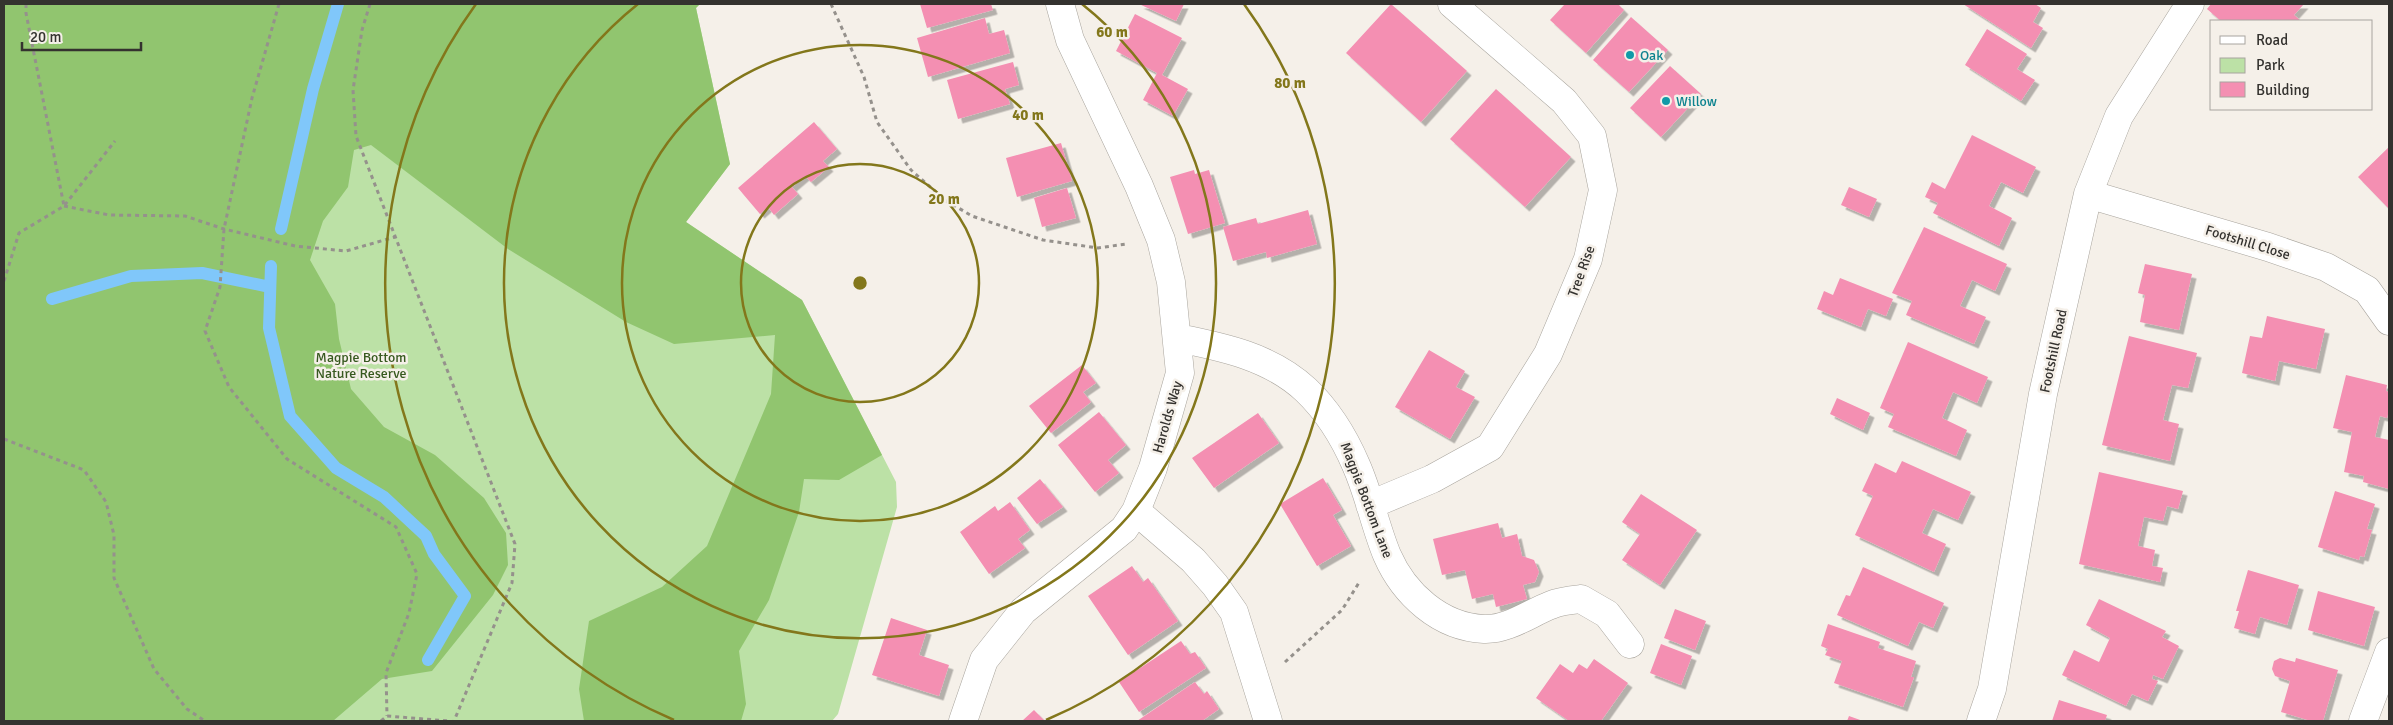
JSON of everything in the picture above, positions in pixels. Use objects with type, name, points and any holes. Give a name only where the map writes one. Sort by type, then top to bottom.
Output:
[{"type":"street","name":"Harolds Way","points":[[963,721],[984,660],[1023,611],[1124,529],[1136,512],[1153,468],[1180,373],[1171,282],[1161,240],[1139,186],[1070,40],[1060,4]]},
{"type":"street","name":"Tree Rise","points":[[1370,505],[1432,479],[1490,447],[1548,354],[1588,259],[1603,190],[1592,136],[1564,101],[1452,4]]},
{"type":"street","name":"Footshill Road","points":[[1981,721],[1992,689],[2043,394],[2088,194],[2119,116],[2190,4]]},
{"type":"street","name":"Footshill Close","points":[[2088,194],[2268,247],[2326,267],[2367,290],[2389,321]]},
{"type":"street","name":"Magpie Bottom Lane","points":[[1178,338],[1235,350],[1278,370],[1306,390],[1337,426],[1357,466],[1387,556],[1392,565],[1408,589],[1438,616],[1462,626],[1486,629],[1513,623],[1553,604],[1581,599],[1608,614],[1630,644]]},
{"type":"street","points":[[1136,512],[1193,560],[1215,585],[1234,612],[1268,721]]},
{"type":"street","points":[[2363,721],[2389,652]]},
{"type":"path","points":[[26,4],[26,13],[64,206]]},
{"type":"path","points":[[279,4],[252,98],[224,229],[220,287],[205,331],[229,387],[287,459],[396,527],[417,574],[409,613],[386,673],[387,716]]},
{"type":"path","points":[[370,4],[362,30],[353,90],[356,136],[515,544],[512,583],[454,721]]},
{"type":"path","points":[[831,4],[864,77],[877,122],[911,170],[945,200],[972,216],[1043,240],[1098,248],[1161,240]]},
{"type":"path","points":[[4,281],[20,233],[64,206],[115,141]]},
{"type":"path","points":[[64,206],[109,215],[185,216],[224,229],[295,246],[346,251],[395,237]]},
{"type":"path","points":[[4,439],[84,470],[106,502],[114,535],[114,578],[154,669],[187,709],[204,721]]},
{"type":"path","points":[[1314,638],[1342,610]]},
{"type":"path","points":[[381,721],[387,716],[449,721]]},
{"type":"green space","name":"Magpie Bottom Nature Reserve","points":[[4,4],[700,4],[696,8],[730,164],[686,222],[802,300],[896,482],[897,507],[838,714],[832,721],[4,721]]},
{"type":"green space","name":"Magpie Bottom Nature Reserve","points":[[4,4],[700,4],[696,8],[730,164],[686,222],[802,300],[882,455],[839,480],[804,479],[799,512],[769,600],[739,651],[746,704],[741,721],[584,721],[579,689],[589,621],[662,587],[707,546],[771,394],[775,335],[674,344],[626,322],[508,249],[371,145],[354,150],[348,187],[323,221],[310,260],[335,304],[339,339],[351,389],[384,427],[435,455],[484,498],[506,533],[508,565],[493,595],[432,671],[382,679],[333,721],[4,721]]},
{"type":"building","points":[[920,4],[991,4],[993,10],[927,28]]},
{"type":"building","points":[[1139,4],[1184,4],[1176,21]]},
{"type":"building","points":[[1391,4],[1467,71],[1421,122],[1346,53]]},
{"type":"building","points":[[1565,4],[1618,4],[1624,10],[1586,53],[1550,20]]},
{"type":"building","points":[[1963,4],[2035,4],[2041,8],[2033,22],[2043,28],[2031,48]]},
{"type":"building","points":[[2211,4],[2304,4],[2294,15],[2300,20],[2220,20],[2207,9]]},
{"type":"building","points":[[1135,14],[1182,38],[1162,75],[1188,89],[1173,116],[1143,100],[1157,73],[1116,51]]},
{"type":"building","name":"Oak","points":[[1631,17],[1668,50],[1629,92],[1593,60]]},
{"type":"building","points":[[985,18],[989,34],[1004,30],[1010,53],[928,77],[917,38]]},
{"type":"building","points":[[1987,29],[2027,54],[2017,69],[2035,80],[2021,101],[1965,65]]},
{"type":"building","points":[[1013,62],[1019,85],[1005,89],[1010,104],[958,119],[947,80]]},
{"type":"building","name":"Willow","points":[[1670,66],[1701,94],[1661,137],[1630,108]]},
{"type":"building","points":[[1496,89],[1571,157],[1525,207],[1450,139]]},
{"type":"building","points":[[814,122],[837,149],[823,161],[829,167],[811,182],[805,176],[792,187],[798,194],[774,215],[768,207],[760,214],[738,188]]},
{"type":"building","points":[[1972,135],[2036,167],[2023,193],[2001,182],[1989,206],[2012,218],[1999,246],[1933,213],[1938,203],[1925,197],[1932,182],[1945,189]]},
{"type":"building","points":[[1061,143],[1072,181],[1017,197],[1006,158]]},
{"type":"building","points":[[2389,147],[2389,209],[2358,177]]},
{"type":"building","points":[[1194,170],[1195,174],[1209,170],[1225,223],[1188,234],[1170,177]]},
{"type":"building","points":[[1849,187],[1877,199],[1869,217],[1841,205]]},
{"type":"building","points":[[1067,188],[1076,218],[1042,227],[1034,198]]},
{"type":"building","points":[[1308,210],[1317,244],[1267,258],[1266,252],[1233,261],[1223,227],[1256,218],[1258,224]]},
{"type":"building","points":[[1924,227],[2007,264],[1995,291],[1972,280],[1960,306],[1986,317],[1974,344],[1906,315],[1912,301],[1892,293]]},
{"type":"building","points":[[2145,264],[2192,274],[2179,330],[2140,322],[2145,295],[2138,293]]},
{"type":"building","points":[[1840,278],[1893,299],[1886,316],[1868,309],[1861,327],[1817,309],[1824,291],[1833,295]]},
{"type":"building","points":[[2267,316],[2325,329],[2316,369],[2279,361],[2275,381],[2242,373],[2250,336],[2262,338]]},
{"type":"building","points":[[2129,336],[2197,353],[2188,388],[2172,385],[2163,420],[2179,424],[2170,461],[2102,445]]},
{"type":"building","points":[[1908,342],[1988,377],[1977,403],[1953,392],[1942,418],[1967,430],[1956,456],[1888,427],[1894,414],[1880,408]]},
{"type":"building","points":[[1429,350],[1465,371],[1456,387],[1475,397],[1450,439],[1395,407]]},
{"type":"building","points":[[1082,365],[1096,383],[1083,392],[1091,402],[1051,433],[1029,406]]},
{"type":"building","points":[[2346,375],[2387,385],[2389,410],[2387,418],[2380,416],[2375,437],[2389,440],[2389,489],[2363,482],[2364,476],[2344,472],[2352,432],[2333,428]]},
{"type":"building","points":[[1837,398],[1870,413],[1863,430],[1830,414]]},
{"type":"building","points":[[1099,412],[1126,445],[1108,460],[1119,473],[1095,492],[1058,445]]},
{"type":"building","points":[[1258,413],[1279,443],[1214,488],[1192,458]]},
{"type":"building","points":[[1902,461],[1971,492],[1958,520],[1933,509],[1922,533],[1946,544],[1934,572],[1855,535],[1873,496],[1862,491],[1875,463],[1896,473]]},
{"type":"building","points":[[2099,472],[2183,491],[2178,509],[2167,506],[2163,521],[2144,517],[2138,546],[2155,550],[2152,566],[2163,568],[2160,582],[2079,564]]},
{"type":"building","points":[[1323,478],[1342,510],[1333,515],[1351,546],[1317,566],[1280,504]]},
{"type":"building","points":[[1040,479],[1063,507],[1037,524],[1017,498]]},
{"type":"building","points":[[2335,491],[2375,504],[2367,529],[2372,530],[2364,557],[2360,556],[2359,560],[2318,547]]},
{"type":"building","points":[[1641,494],[1697,530],[1660,585],[1622,560],[1640,534],[1622,522]]},
{"type":"building","points":[[1010,502],[1030,530],[1018,539],[1025,548],[989,574],[960,532],[995,506],[998,511]]},
{"type":"building","points":[[1498,523],[1502,538],[1517,534],[1522,556],[1534,560],[1539,572],[1535,582],[1523,585],[1527,599],[1496,607],[1493,594],[1472,599],[1465,570],[1442,575],[1433,539]]},
{"type":"building","points":[[1132,566],[1143,582],[1148,578],[1178,621],[1128,655],[1088,596]]},
{"type":"building","points":[[1863,567],[1944,603],[1933,628],[1919,622],[1908,646],[1837,615],[1846,595],[1850,596]]},
{"type":"building","points":[[2248,570],[2299,585],[2287,625],[2260,617],[2255,634],[2234,628],[2239,611],[2236,611]]},
{"type":"building","points":[[2318,591],[2375,607],[2364,646],[2308,630]]},
{"type":"building","points":[[2099,599],[2166,631],[2162,637],[2179,646],[2163,679],[2153,675],[2152,679],[2158,681],[2148,701],[2132,694],[2126,706],[2062,675],[2074,650],[2099,662],[2110,638],[2086,625]]},
{"type":"building","points":[[1675,609],[1706,621],[1695,650],[1664,638]]},
{"type":"building","points":[[891,618],[927,630],[919,655],[949,665],[939,696],[872,675]]},
{"type":"building","points":[[1828,624],[1880,642],[1878,648],[1916,661],[1911,677],[1914,677],[1903,707],[1834,683],[1842,661],[1825,655],[1828,649],[1821,646]]},
{"type":"building","points":[[1181,641],[1190,654],[1195,652],[1206,668],[1139,712],[1119,682]]},
{"type":"building","points":[[1661,644],[1692,656],[1681,685],[1650,673]]},
{"type":"building","points":[[2280,658],[2295,662],[2296,658],[2338,670],[2323,721],[2311,721],[2281,712],[2290,681],[2275,676],[2272,669],[2274,661]]},
{"type":"building","points":[[1594,659],[1628,683],[1601,721],[1569,721],[1536,698],[1560,664],[1573,673],[1579,664],[1587,669]]},
{"type":"building","points":[[1195,682],[1204,694],[1207,691],[1219,709],[1202,721],[1137,721]]},
{"type":"building","points":[[2059,700],[2107,715],[2105,721],[2052,721]]},
{"type":"building","points":[[1034,710],[1045,721],[1022,721]]},
{"type":"building","points":[[1849,716],[1863,721],[1847,721]]},
{"type":"waterway","points":[[281,229],[313,89],[338,4]]},
{"type":"waterway","points":[[271,266],[269,328],[290,416],[336,468],[384,497],[426,536],[434,554],[465,596],[428,660]]},
{"type":"waterway","points":[[52,299],[131,276],[202,273],[270,287]]},
{"type":"place","name":"Oak","points":[[1630,55]]},
{"type":"place","name":"Willow","points":[[1666,101]]}]
